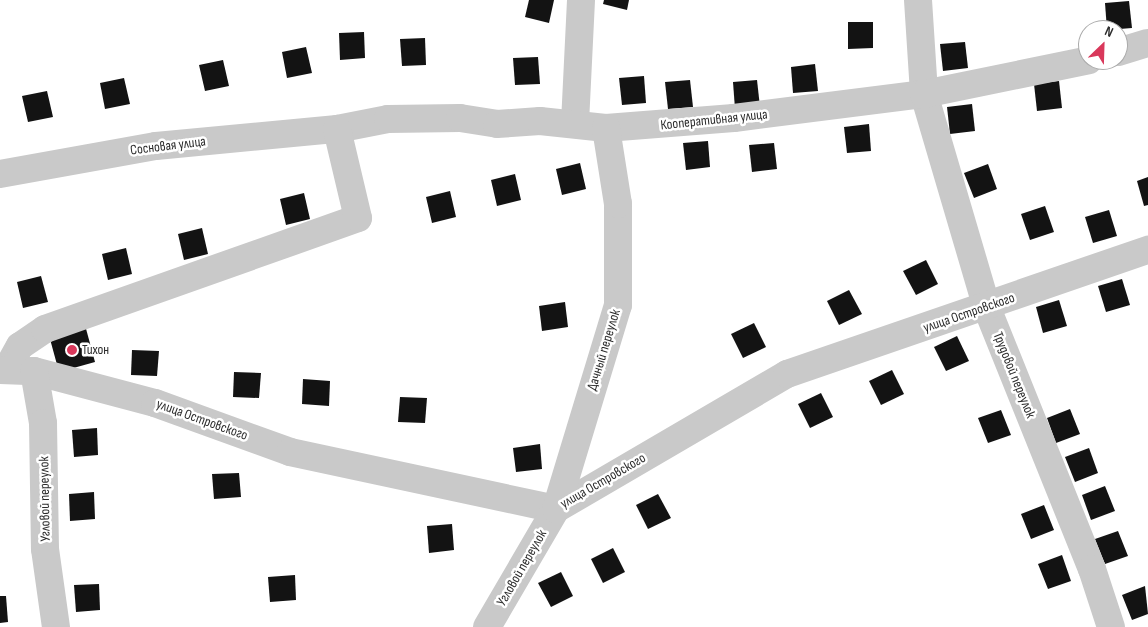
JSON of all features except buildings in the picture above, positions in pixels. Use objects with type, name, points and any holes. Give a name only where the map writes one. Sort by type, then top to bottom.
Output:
[{"type":"street","points":[[575,123],[581,0]]},
{"type":"street","name":"Трудовой переулок","points":[[918,0],[924,94],[988,308],[1092,569],[1111,627]]},
{"type":"street","points":[[1128,49],[1148,43]]},
{"type":"street","name":"Кооперативная улица","points":[[337,129],[427,118],[497,124],[575,123],[606,128],[734,118],[924,94],[1078,62]]},
{"type":"street","name":"Дачный переулок","points":[[556,509],[618,305],[618,204],[606,128]]},
{"type":"street","points":[[14,370],[20,346],[46,329],[358,218],[337,129]]},
{"type":"street","name":"Сосновая улица","points":[[0,174],[156,146],[337,129]]},
{"type":"street","name":"улица Островского","points":[[14,370],[155,403],[290,452],[556,509],[787,374],[988,308],[1148,250]]},
{"type":"street","name":"Угловой переулок","points":[[14,370],[44,423],[45,549],[56,627]]},
{"type":"street","name":"Угловой переулок","points":[[488,627],[556,509]]},
{"type":"place","name":"Тихон","points":[[72,350]]}]
